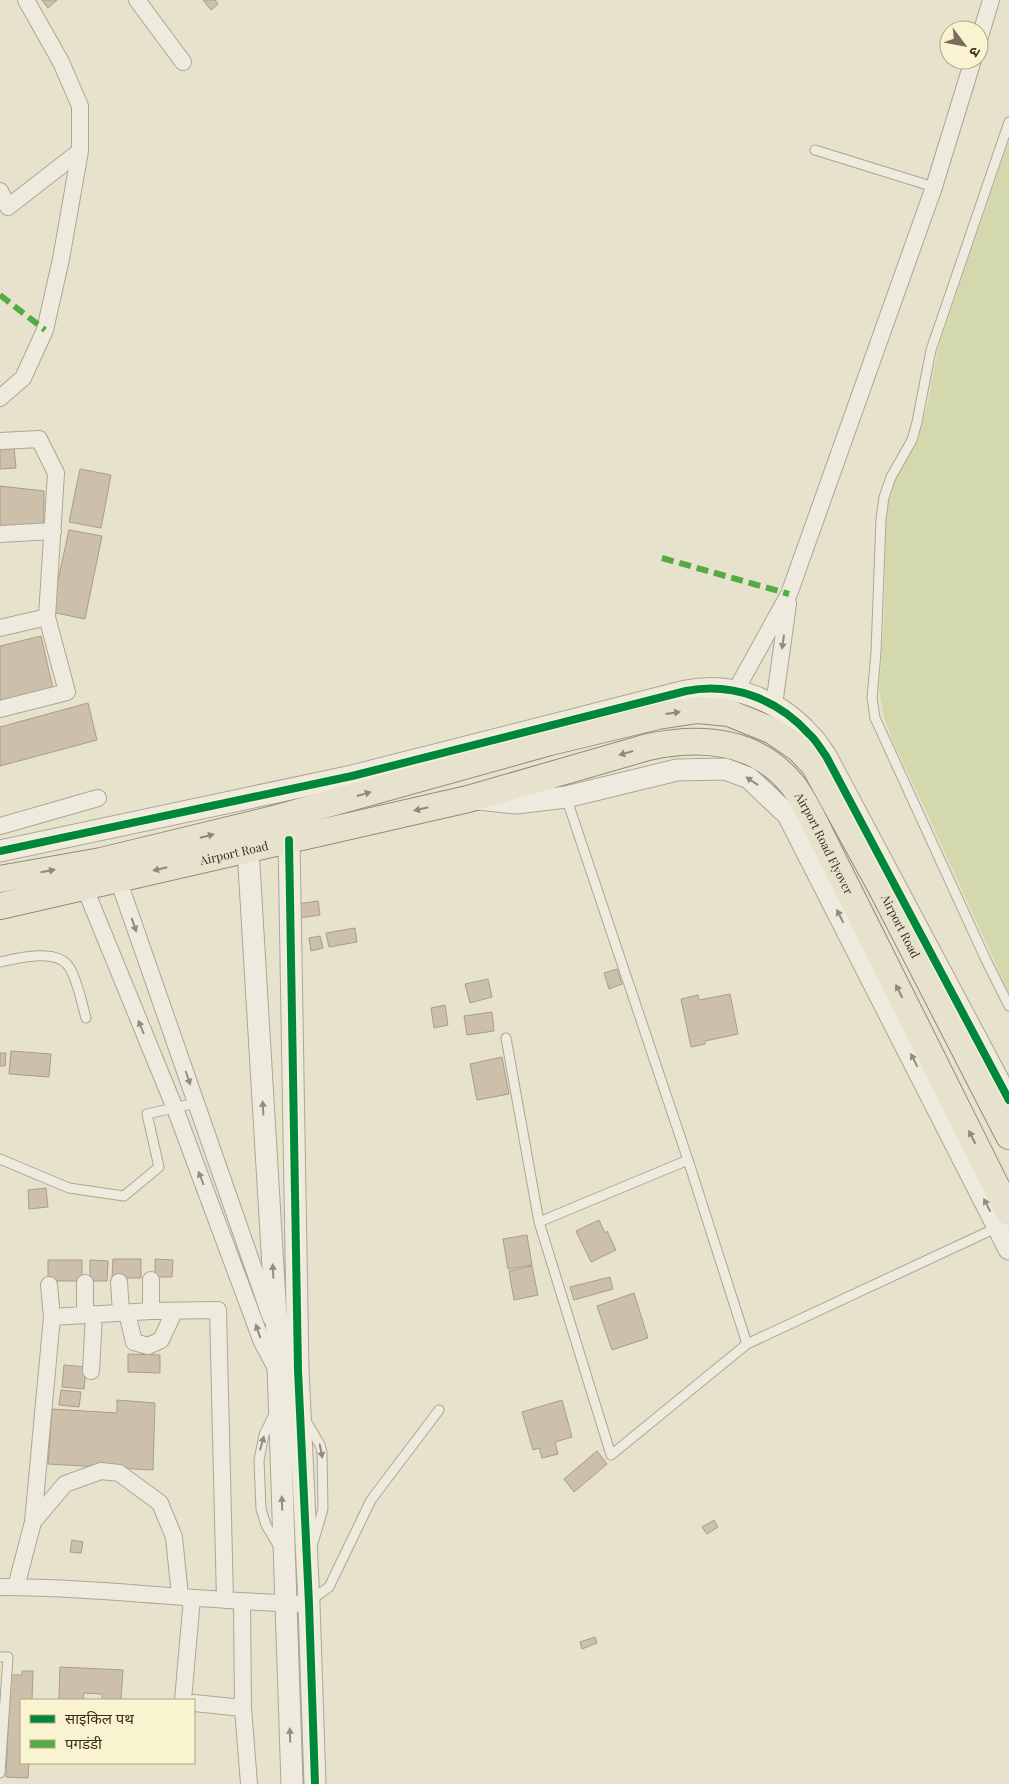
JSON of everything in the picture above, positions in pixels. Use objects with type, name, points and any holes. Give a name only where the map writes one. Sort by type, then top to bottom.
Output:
[{"type":"main road","name":"Airport Road","points":[[0,879],[101,861],[260,823],[550,742],[658,716],[698,710],[729,713],[773,731],[799,750],[814,765],[882,889],[1009,1136]]},
{"type":"main road","name":"Airport Road Flyover","points":[[468,798],[648,747],[676,741],[713,741],[742,749],[776,769],[792,784],[810,813],[1004,1220]]},
{"type":"main road","name":"Airport Road","points":[[0,906],[468,798]]},
{"type":"street","points":[[0,398],[23,378],[45,330],[61,259],[80,151],[80,106],[61,62],[26,0]]},
{"type":"street","points":[[137,0],[183,62]]},
{"type":"street","points":[[985,20],[991,0]]},
{"type":"street","points":[[736,690],[790,594],[934,187],[970,70]]},
{"type":"street","points":[[0,191],[8,207],[80,151]]},
{"type":"street","points":[[0,441],[39,439],[56,473],[47,617],[67,692],[0,709]]},
{"type":"street","points":[[0,534],[53,531]]},
{"type":"street","points":[[774,705],[790,594]]},
{"type":"street","points":[[0,628],[47,617]]},
{"type":"street","points":[[0,851],[352,776],[686,691],[706,688],[736,690],[774,705],[793,718],[810,734],[826,756],[1009,1100]]},
{"type":"street","points":[[468,798],[516,803],[566,797],[677,770],[725,769],[749,778],[758,785],[788,815],[1004,1220],[1009,1249]]},
{"type":"street","points":[[0,826],[98,798]]},
{"type":"street","points":[[289,840],[287,1334],[289,1405],[284,1556],[292,1784]]},
{"type":"street","points":[[248,849],[287,1334]]},
{"type":"street","points":[[118,879],[196,1103],[287,1334]]},
{"type":"street","points":[[84,886],[174,1108],[262,1342],[288,1371]]},
{"type":"street","points":[[151,1280],[151,1311]]},
{"type":"street","points":[[119,1282],[124,1313],[134,1342],[148,1346],[161,1340],[174,1312]]},
{"type":"street","points":[[85,1283],[89,1314],[92,1371]]},
{"type":"street","points":[[49,1285],[52,1317],[33,1522],[8,1587],[285,1604],[309,1603]]},
{"type":"street","points":[[52,1317],[151,1311],[218,1310],[234,1601],[249,1784]]},
{"type":"street","points":[[289,1405],[307,1562],[315,1784]]},
{"type":"street","points":[[33,1522],[65,1484],[102,1471],[119,1473],[160,1503],[174,1537],[186,1597],[182,1699]]},
{"type":"street","points":[[195,1703],[243,1708]]},
{"type":"lane","points":[[1009,122],[931,350],[912,440],[891,477],[884,497],[881,519],[876,652],[872,698],[875,718],[1009,1006]]},
{"type":"lane","points":[[815,150],[934,187]]},
{"type":"lane","points":[[566,797],[688,1160],[746,1344]]},
{"type":"lane","points":[[0,962],[37,955],[64,961],[71,970],[86,1018]]},
{"type":"lane","points":[[506,1038],[539,1222],[611,1455],[746,1344],[1004,1220]]},
{"type":"lane","points":[[0,1160],[69,1188],[124,1196],[159,1167],[147,1114],[196,1103]]},
{"type":"lane","points":[[539,1222],[688,1160]]},
{"type":"lane","points":[[309,1603],[329,1587],[371,1500],[439,1410]]},
{"type":"lane","points":[[0,1657],[8,1657],[0,1773]]},
{"type":"green space","points":[[1009,140],[1009,993],[893,742],[884,717],[879,691],[884,618],[886,524],[889,501],[895,480],[918,439],[927,406],[938,348]]},
{"type":"building","points":[[42,0],[57,0],[48,8]]},
{"type":"building","points":[[203,0],[215,0],[218,4],[211,10]]},
{"type":"building","points":[[14,447],[16,468],[0,469],[0,448]]},
{"type":"building","points":[[80,469],[111,475],[101,528],[69,522]]},
{"type":"building","points":[[0,486],[44,491],[44,524],[0,527]]},
{"type":"building","points":[[69,530],[102,536],[85,619],[51,612]]},
{"type":"building","points":[[41,636],[54,693],[0,706],[0,646]]},
{"type":"building","points":[[88,703],[97,740],[0,766],[0,727]]},
{"type":"building","points":[[318,901],[320,915],[299,918],[297,904]]},
{"type":"building","points":[[355,928],[357,942],[329,947],[326,933]]},
{"type":"building","points":[[320,936],[323,948],[311,951],[309,938]]},
{"type":"building","points":[[617,969],[622,984],[609,989],[604,973]]},
{"type":"building","points":[[488,979],[492,997],[470,1003],[465,984]]},
{"type":"building","points":[[730,994],[738,1034],[705,1041],[705,1044],[691,1047],[681,999],[698,995],[699,1000]]},
{"type":"building","points":[[445,1005],[448,1025],[434,1028],[431,1008]]},
{"type":"building","points":[[492,1012],[494,1031],[467,1035],[464,1016]]},
{"type":"building","points":[[11,1051],[51,1054],[49,1077],[9,1074]]},
{"type":"building","points":[[0,1053],[6,1053],[5,1066],[0,1066]]},
{"type":"building","points":[[502,1057],[509,1094],[477,1100],[470,1064]]},
{"type":"building","points":[[46,1188],[48,1207],[29,1209],[28,1190]]},
{"type":"building","points":[[599,1220],[605,1233],[607,1231],[616,1250],[591,1262],[576,1231]]},
{"type":"building","points":[[527,1235],[532,1265],[508,1269],[503,1239]]},
{"type":"building","points":[[113,1259],[141,1259],[141,1278],[112,1278]]},
{"type":"building","points":[[155,1259],[173,1260],[172,1277],[155,1277]]},
{"type":"building","points":[[48,1260],[82,1260],[82,1281],[48,1281]]},
{"type":"building","points":[[90,1260],[108,1261],[107,1281],[90,1281]]},
{"type":"building","points":[[532,1266],[538,1295],[514,1300],[509,1271]]},
{"type":"building","points":[[610,1277],[613,1289],[574,1300],[570,1287]]},
{"type":"building","points":[[634,1293],[648,1338],[612,1350],[597,1306]]},
{"type":"building","points":[[128,1354],[160,1355],[160,1373],[128,1372]]},
{"type":"building","points":[[64,1365],[86,1367],[84,1389],[62,1387]]},
{"type":"building","points":[[61,1390],[81,1392],[79,1407],[59,1405]]},
{"type":"building","points":[[117,1400],[155,1403],[153,1470],[48,1464],[52,1409],[117,1413]]},
{"type":"building","points":[[562,1400],[572,1437],[555,1442],[558,1454],[542,1458],[539,1448],[533,1450],[522,1412]]},
{"type":"building","points":[[597,1451],[607,1464],[574,1492],[564,1479]]},
{"type":"building","points":[[714,1520],[718,1527],[707,1534],[702,1527]]},
{"type":"building","points":[[72,1540],[83,1542],[81,1553],[70,1552]]},
{"type":"building","points":[[595,1637],[597,1643],[582,1649],[580,1642]]},
{"type":"building","points":[[60,1667],[123,1670],[121,1699],[102,1699],[102,1694],[84,1693],[83,1699],[59,1699]]},
{"type":"building","points":[[22,1671],[33,1671],[32,1699],[20,1699],[20,1764],[29,1764],[28,1778],[6,1777],[10,1675],[22,1675]]},
{"type":"marked path","points":[[0,295],[45,330]]},
{"type":"marked path","points":[[662,558],[789,594]]},
{"type":"cycle path","points":[[0,851],[352,776],[686,691],[703,689],[737,691],[753,696],[783,711],[816,741],[826,756],[1009,1100]]},
{"type":"cycle path","points":[[289,840],[298,1370],[315,1784]]}]
